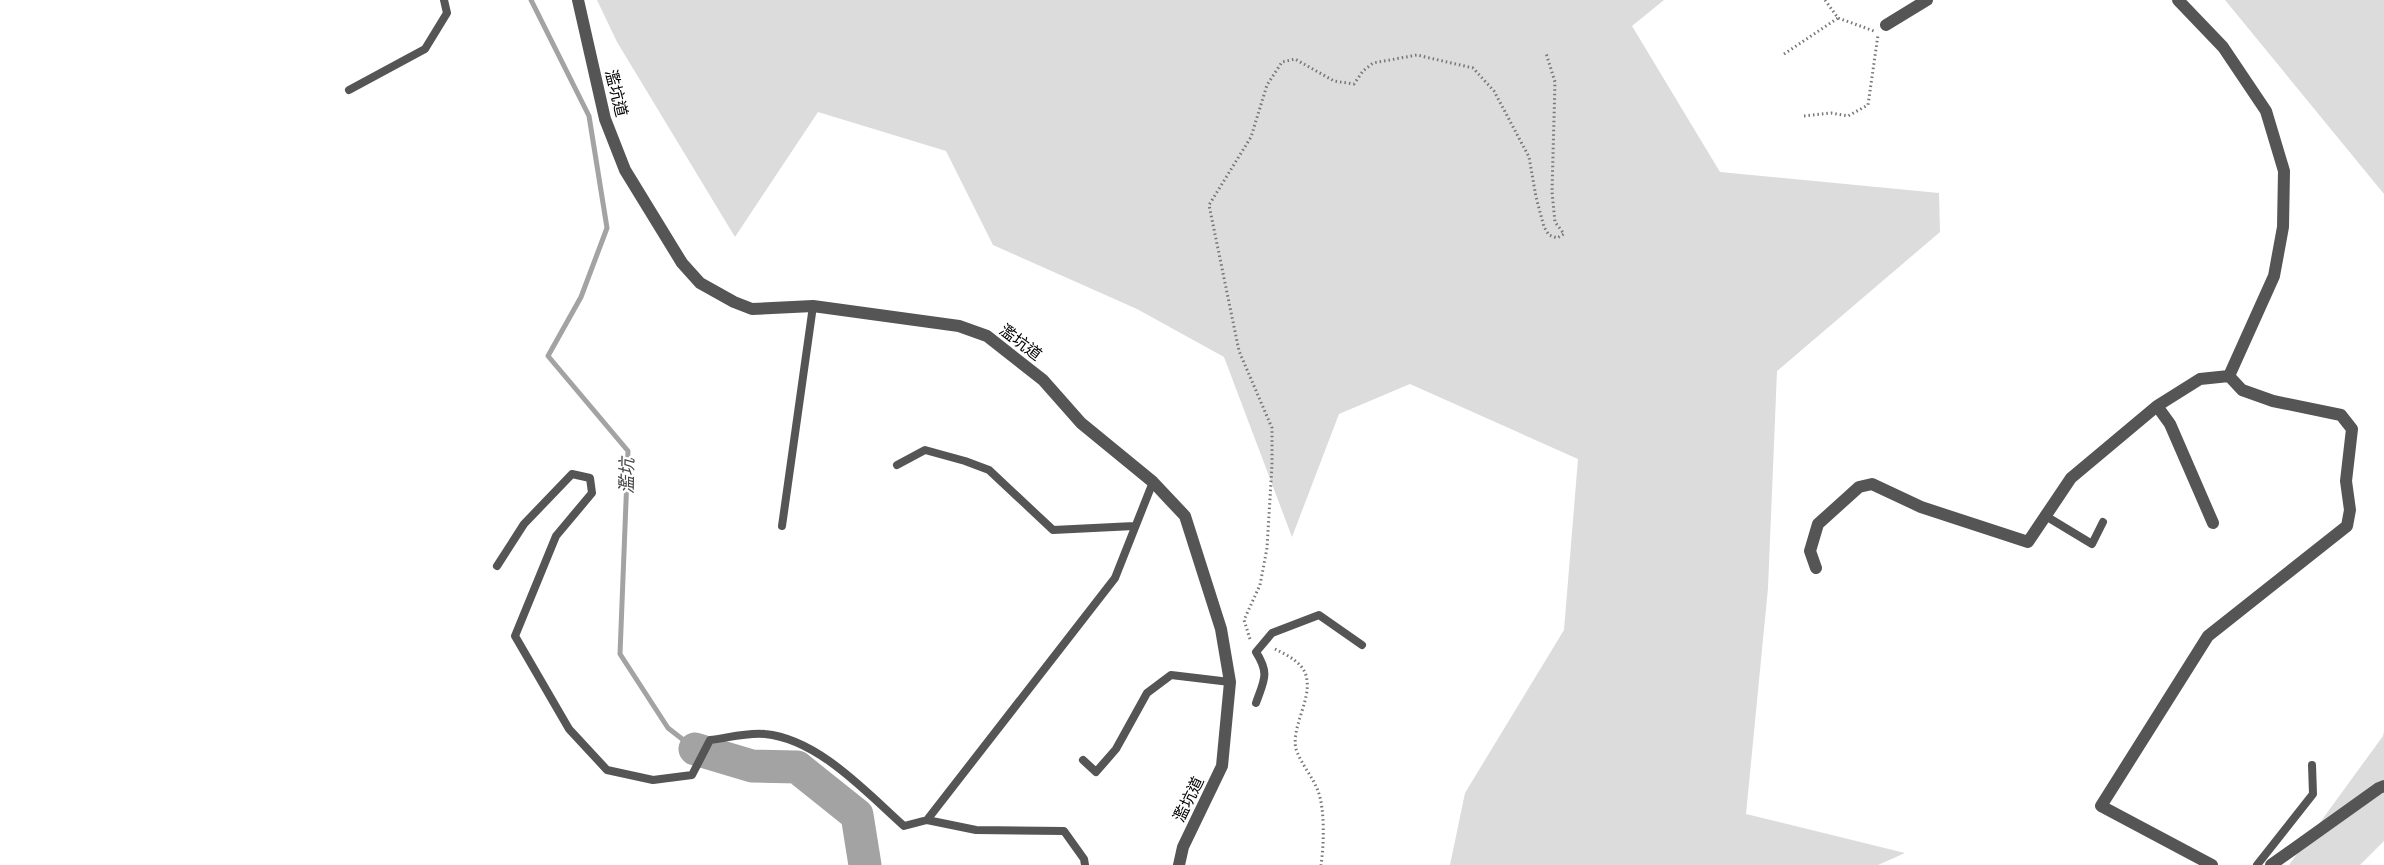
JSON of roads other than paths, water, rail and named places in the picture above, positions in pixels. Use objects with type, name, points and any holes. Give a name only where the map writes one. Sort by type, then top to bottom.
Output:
[{"type":"street","name":"濫坑道","points":[[578,0],[605,119],[626,170],[682,263],[700,283],[752,309],[813,306],[949,324],[987,336],[1043,380],[1081,423],[1153,482],[1185,516],[1221,629],[1230,682],[1222,766],[1183,847],[1179,865]]},
{"type":"street","points":[[1886,25],[1927,0]]},
{"type":"street","points":[[2178,0],[2223,47],[2266,111],[2284,171],[2283,227],[2274,276],[2229,376]]},
{"type":"street","points":[[1816,568],[1810,551],[1818,524],[1859,487],[1872,484],[1921,507],[2028,542],[2071,478],[2157,406],[2200,379],[2229,376]]},
{"type":"street","points":[[2212,865],[2101,806],[2208,636],[2347,526],[2350,510],[2346,481],[2352,429],[2341,415],[2273,401],[2242,390],[2229,376]]},
{"type":"street","points":[[2157,406],[2170,424],[2213,524]]},
{"type":"street","points":[[2271,865],[2384,786]]},
{"type":"lane","points":[[349,90],[425,49],[447,14],[444,0]]},
{"type":"lane","points":[[782,526],[813,306]]},
{"type":"lane","points":[[897,465],[925,450],[988,470],[1053,530],[1134,526]]},
{"type":"lane","points":[[497,566],[524,524],[572,474],[590,478],[592,493],[556,536],[515,636],[570,729],[607,770],[653,780],[692,776],[710,740],[765,734],[806,745],[843,772],[904,826],[927,820],[976,830],[1064,831],[1084,859],[1085,865]]},
{"type":"lane","points":[[927,820],[1115,578],[1153,482]]},
{"type":"lane","points":[[2044,515],[2092,544],[2103,522]]},
{"type":"lane","points":[[1256,703],[1266,677],[1264,665],[1256,652],[1272,633],[1319,615],[1362,645]]},
{"type":"lane","points":[[1083,760],[1096,772],[1116,749],[1147,693],[1171,675],[1230,682]]},
{"type":"lane","points":[[2257,865],[2313,794],[2312,765]]},
{"type":"waterway","name":"濫坑","points":[[531,0],[589,116],[607,228],[581,297],[548,356],[628,451],[620,654],[668,728],[695,749]]},
{"type":"waterway","name":"濫坑","points":[[695,749],[752,766],[797,767],[857,815],[865,865]]}]
